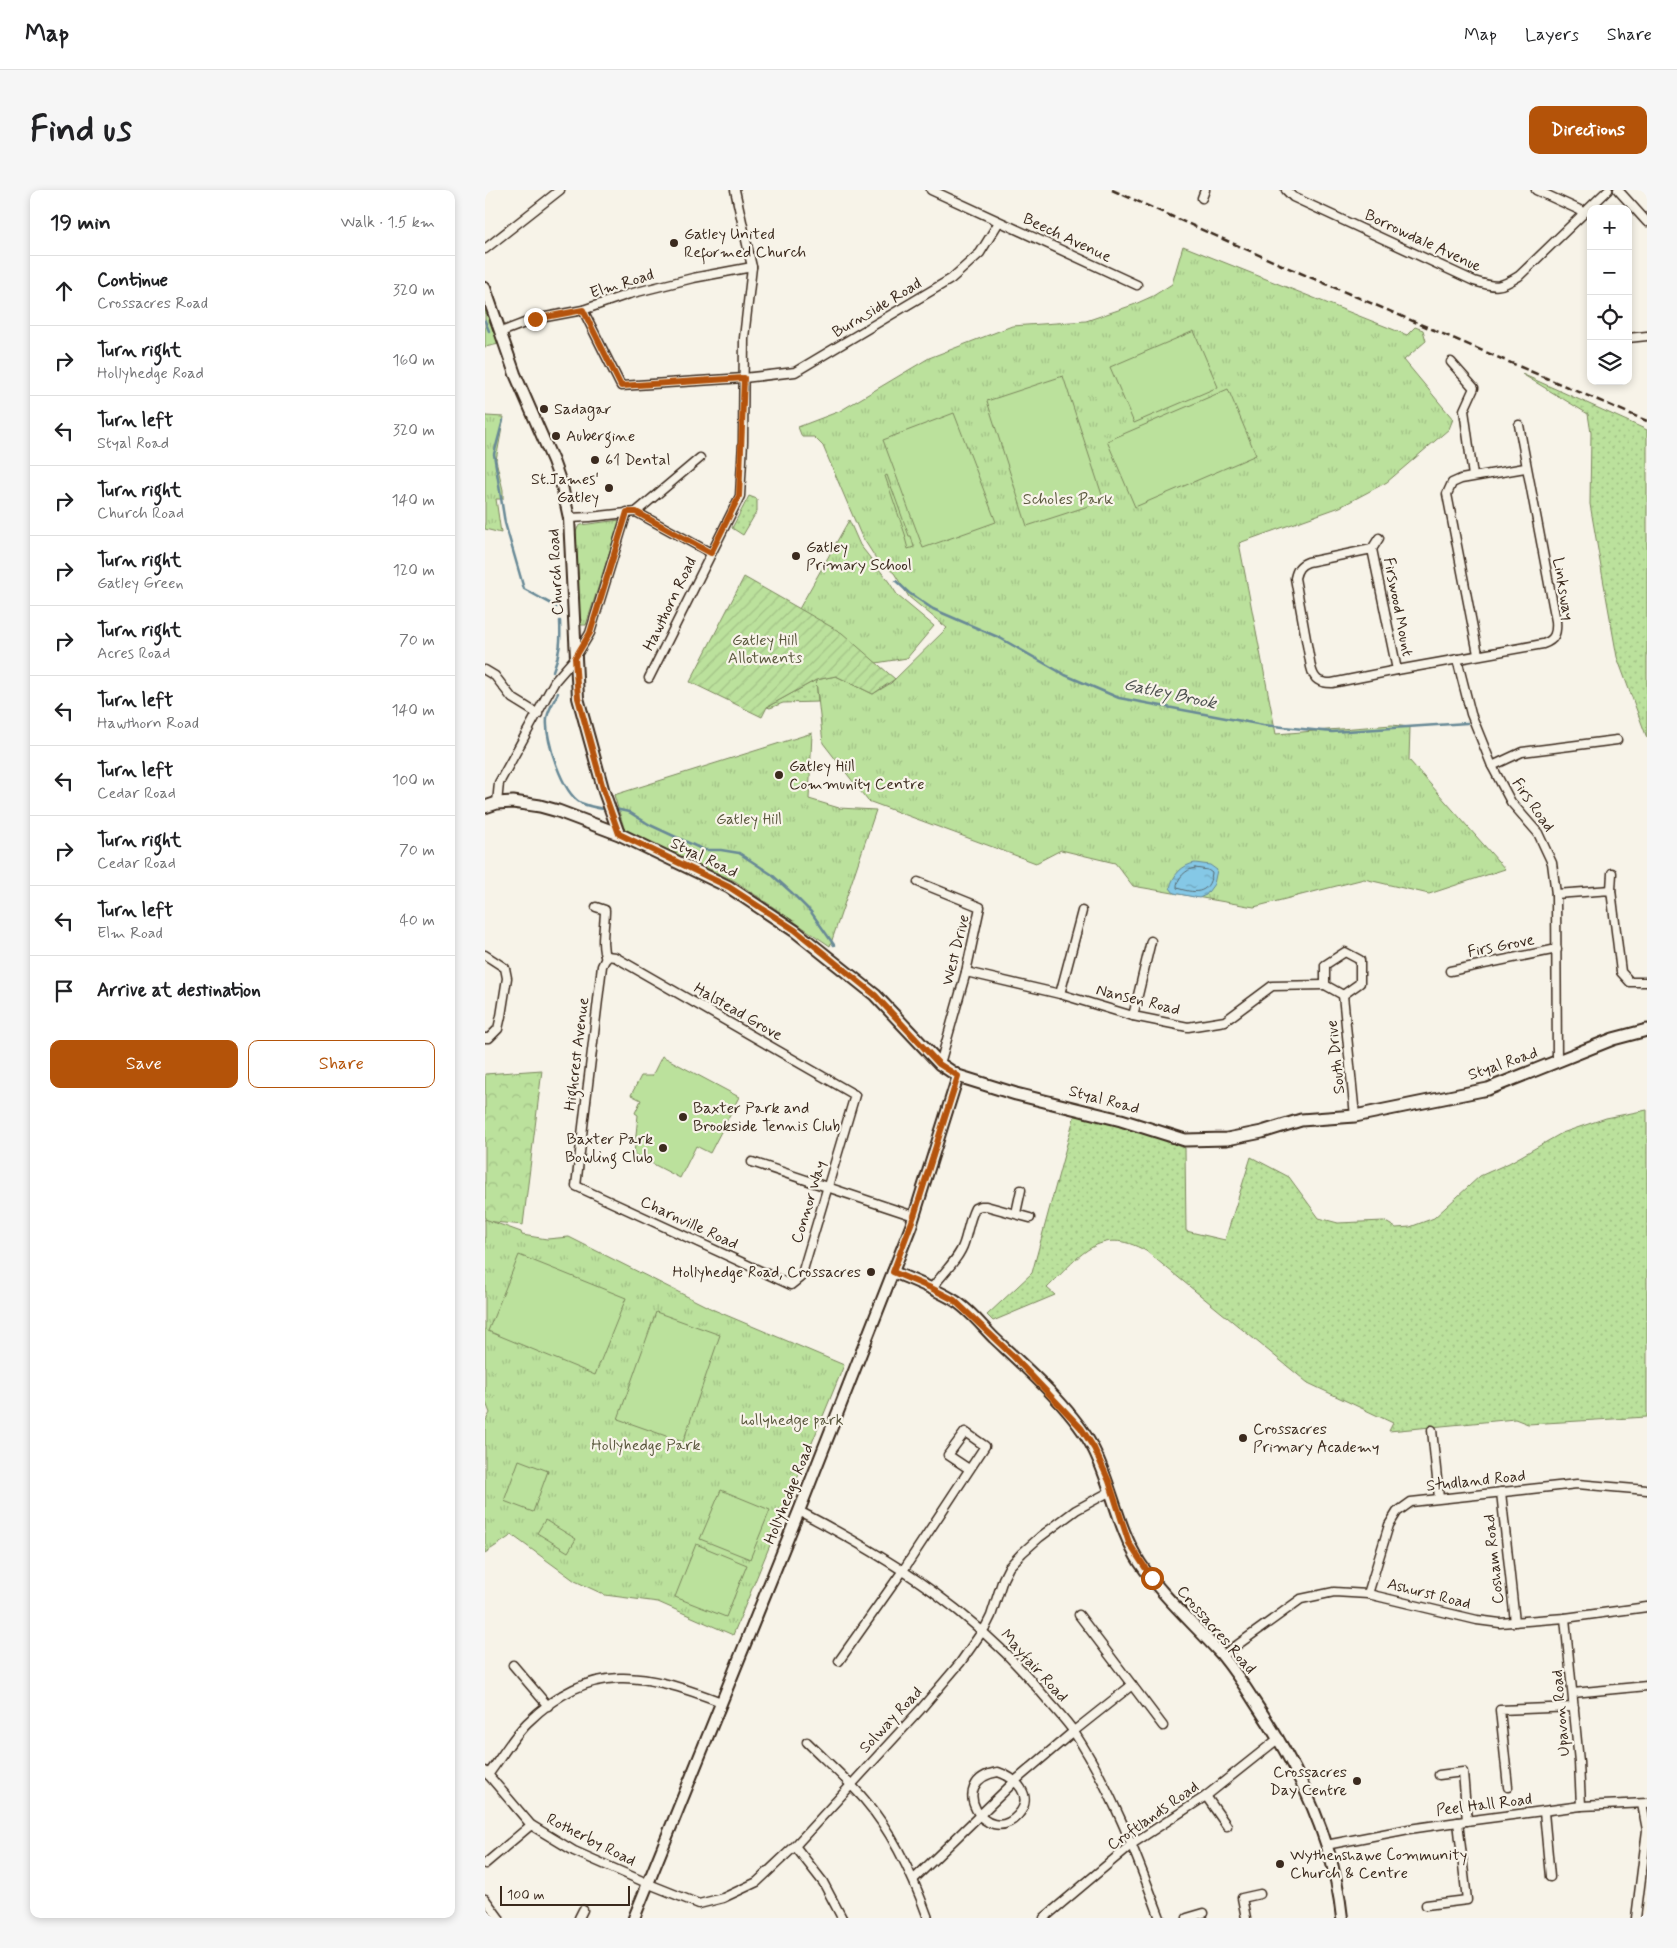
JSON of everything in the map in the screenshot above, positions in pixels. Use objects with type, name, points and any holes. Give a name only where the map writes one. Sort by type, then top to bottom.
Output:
[{"type":"main road","name":"Styal Road","points":[[485,807],[497,803],[513,802],[540,806],[619,834],[729,887],[795,930],[875,995],[939,1064],[958,1076],[1016,1094],[1121,1120],[1185,1140],[1227,1139],[1262,1132],[1301,1120],[1355,1116],[1488,1089],[1613,1039],[1647,1030]]},
{"type":"street","points":[[485,249],[560,190]]},
{"type":"street","name":"Hawthorn Road","points":[[649,678],[739,496],[744,338],[752,267],[735,190]]},
{"type":"street","name":"Beech Avenue","points":[[931,190],[1137,285]]},
{"type":"street","points":[[1202,198],[1205,190]]},
{"type":"street","name":"Borrowdale Avenue","points":[[1286,190],[1293,197],[1474,281],[1490,286],[1504,285],[1519,276],[1608,190]]},
{"type":"street","points":[[1536,190],[1584,212]]},
{"type":"street","points":[[1618,190],[1647,222]]},
{"type":"street","name":"Burnside Road","points":[[583,310],[621,386],[744,378],[795,372],[951,279],[979,253],[999,222]]},
{"type":"street","name":"Elm Road","points":[[501,332],[535,319],[583,310],[629,294],[693,278],[752,267]]},
{"type":"street","name":"Church Road","points":[[485,288],[515,374],[562,486],[569,518],[578,698],[604,792],[619,834]]},
{"type":"street","points":[[1632,338],[1647,336]]},
{"type":"street","points":[[1451,362],[1475,388],[1463,410],[1473,476]]},
{"type":"street","name":"Linksway","points":[[1457,659],[1549,642],[1555,637],[1557,629],[1525,468],[1519,426]]},
{"type":"street","points":[[636,512],[700,458]]},
{"type":"street","points":[[1478,654],[1447,494],[1453,483],[1473,476],[1525,468]]},
{"type":"street","points":[[497,803],[499,783],[555,681],[575,658],[590,633],[627,512]]},
{"type":"street","points":[[569,518],[590,518],[636,512],[711,553]]},
{"type":"street","name":"Firswood Mount","points":[[1379,538],[1372,549],[1397,670]]},
{"type":"street","name":"Firswood Mount","points":[[1372,549],[1308,562],[1301,565],[1297,570],[1295,578],[1311,667],[1317,680],[1322,683],[1331,683],[1457,659]]},
{"type":"street","name":"Firs Road","points":[[1457,659],[1471,714],[1492,766],[1511,802],[1538,833],[1552,863],[1556,894],[1557,1062]]},
{"type":"street","points":[[485,670],[495,676],[512,698],[538,714]]},
{"type":"street","points":[[1492,766],[1522,752],[1617,740]]},
{"type":"street","points":[[1612,873],[1611,890],[1621,972],[1627,985],[1647,982]]},
{"type":"street","name":"West Drive","points":[[918,882],[980,907],[965,972],[939,1064]]},
{"type":"street","points":[[1556,894],[1611,890]]},
{"type":"street","name":"Highcrest Avenue","points":[[576,1186],[602,966],[606,958],[602,950],[605,910],[596,907]]},
{"type":"street","points":[[1060,994],[1082,911]]},
{"type":"street","points":[[1133,1016],[1151,941]]},
{"type":"street","name":"Firs Grove","points":[[1450,970],[1557,949]]},
{"type":"street","points":[[1345,952],[1360,960],[1360,983],[1343,995],[1325,985],[1325,965],[1345,952]]},
{"type":"street","points":[[485,955],[505,968],[507,978],[498,1029],[489,1038],[485,1038]]},
{"type":"street","name":"Halstead Grove","points":[[606,958],[615,957],[855,1095]]},
{"type":"street","name":"Nansen Road","points":[[965,972],[1060,994],[1133,1016],[1188,1027],[1225,1021],[1272,986],[1325,985]]},
{"type":"street","name":"South Drive","points":[[1343,995],[1355,1116]]},
{"type":"street","name":"Hollyhedge Road","points":[[634,1918],[799,1511],[893,1272],[914,1216],[958,1076]]},
{"type":"street","name":"Connor Way","points":[[791,1285],[801,1277],[855,1095]]},
{"type":"street","points":[[752,1162],[914,1216]]},
{"type":"street","name":"Charnville Road","points":[[576,1186],[791,1285]]},
{"type":"street","points":[[1016,1213],[1021,1190]]},
{"type":"street","points":[[931,1288],[958,1254],[964,1243],[975,1208],[986,1206],[1030,1218]]},
{"type":"street","name":"Crossacres Road","points":[[893,1272],[954,1300],[973,1317],[1081,1428],[1094,1448],[1129,1543],[1139,1561],[1174,1605],[1222,1656],[1279,1738],[1299,1775],[1326,1844],[1339,1893],[1341,1918]]},
{"type":"street","points":[[1433,1430],[1439,1498]]},
{"type":"street","points":[[839,1661],[904,1569],[985,1446],[965,1432],[948,1455],[969,1469]]},
{"type":"street","name":"Studland Road","points":[[1368,1594],[1389,1525],[1397,1512],[1411,1502],[1577,1484],[1647,1490]]},
{"type":"street","name":"Solway Road","points":[[649,1884],[699,1904],[723,1898],[757,1882],[795,1846],[960,1663],[991,1616],[1009,1567],[1040,1537],[1076,1510],[1111,1491]]},
{"type":"street","name":"Cosham Road","points":[[1501,1492],[1515,1622]]},
{"type":"street","name":"Mayfair Road","points":[[799,1511],[848,1536],[904,1569],[983,1630],[1031,1680],[1073,1731],[1102,1779],[1132,1844],[1160,1918]]},
{"type":"street","name":"Ashurst Road","points":[[1222,1656],[1301,1599],[1334,1592],[1368,1594],[1477,1620],[1499,1623],[1565,1618],[1647,1607]]},
{"type":"street","points":[[1079,1616],[1163,1726]]},
{"type":"street","name":"Upavon Road","points":[[1565,1618],[1573,1693],[1581,1806]]},
{"type":"street","points":[[513,1665],[548,1706]]},
{"type":"street","points":[[486,1773],[527,1724],[556,1699],[585,1683],[619,1677],[665,1682],[721,1702]]},
{"type":"street","points":[[914,1879],[1015,1781],[1073,1731],[1131,1685]]},
{"type":"street","points":[[1573,1693],[1647,1686]]},
{"type":"street","points":[[1508,1787],[1500,1710],[1574,1707]]},
{"type":"street","name":"Croftlands Road","points":[[1044,1918],[1132,1844],[1206,1796],[1279,1738]]},
{"type":"street","points":[[807,1742],[865,1800],[880,1821],[914,1879],[928,1918]]},
{"type":"street","points":[[998,1772],[1015,1781],[1022,1788],[1025,1797],[1024,1806],[1012,1821],[995,1824],[979,1816],[974,1806],[973,1796],[974,1786],[980,1779],[988,1774],[998,1772]]},
{"type":"street","points":[[1426,1905],[1467,1900],[1462,1821],[1463,1772],[1439,1775]]},
{"type":"street","name":"Rotherby Road","points":[[486,1773],[531,1825],[574,1851],[649,1884]]},
{"type":"street","points":[[1206,1796],[1227,1826]]},
{"type":"street","points":[[1636,1918],[1647,1830],[1644,1804]]},
{"type":"street","name":"Peel Hall Road","points":[[1326,1844],[1462,1821],[1581,1806],[1644,1804]]},
{"type":"street","points":[[1544,1812],[1550,1877]]},
{"type":"street","points":[[485,1864],[531,1825]]},
{"type":"street","points":[[795,1846],[823,1882],[842,1918]]},
{"type":"street","points":[[1246,1918],[1241,1898],[1260,1894]]},
{"type":"street","points":[[485,1899],[499,1918]]},
{"type":"street","points":[[579,1918],[583,1910]]},
{"type":"street","points":[[1187,1918],[1204,1914]]},
{"type":"green space","name":"Scholes Park","points":[[1183,246],[1407,335],[1415,327],[1423,330],[1426,341],[1404,360],[1453,419],[1449,429],[1387,482],[1340,507],[1239,543],[1276,734],[1392,725],[1410,727],[1409,760],[1505,869],[1429,894],[1364,879],[1254,907],[1133,886],[1115,863],[1061,850],[1036,863],[868,801],[823,743],[816,680],[836,676],[873,694],[891,683],[947,628],[909,597],[894,573],[877,560],[861,535],[823,446],[814,437],[802,437],[798,427],[840,411],[929,358],[1012,326],[1086,321],[1153,296],[1172,284]]},
{"type":"green space","points":[[485,310],[499,344],[485,347]]},
{"type":"green space","points":[[1194,331],[1218,387],[1134,423],[1110,367]]},
{"type":"green space","points":[[1522,374],[1647,430],[1647,738],[1617,657],[1590,504],[1591,433],[1588,414]]},
{"type":"green space","points":[[1063,376],[1104,501],[1027,526],[987,401]]},
{"type":"green space","points":[[1228,389],[1256,455],[1135,507],[1107,441]]},
{"type":"green space","points":[[954,413],[996,522],[923,548],[883,440]]},
{"type":"green space","points":[[485,415],[504,417],[496,460],[503,490],[503,499],[496,499],[501,533],[485,529]]},
{"type":"green space","points":[[887,475],[909,536],[911,536],[914,547],[908,549],[906,537],[885,476]]},
{"type":"green space","points":[[749,496],[757,499],[757,511],[743,535],[732,528]]},
{"type":"green space","points":[[620,520],[586,625],[579,625],[576,532],[581,525]]},
{"type":"green space","points":[[849,520],[860,545],[898,596],[934,626],[907,658],[876,663],[799,609]]},
{"type":"green space","name":"Gatley Hill Allotments","points":[[744,577],[842,633],[895,679],[873,694],[836,676],[816,680],[767,707],[762,717],[690,682]]},
{"type":"green space","points":[[816,680],[818,702],[783,703],[770,708],[767,707]]},
{"type":"green space","name":"Gatley Hill","points":[[812,733],[809,799],[839,808],[876,810],[830,946],[735,881],[625,831],[614,795]]},
{"type":"green space","name":"Baxter Park and Brookside Tennis Club","points":[[662,1056],[739,1097],[710,1153],[696,1146],[680,1178],[634,1154],[638,1115],[635,1113],[641,1100],[631,1095],[641,1076],[652,1076]]},
{"type":"green space","points":[[542,1070],[523,1225],[485,1221],[485,1074]]},
{"type":"green space","points":[[1647,1110],[1647,1417],[1528,1424],[1515,1419],[1389,1431],[1393,1423],[1308,1383],[1146,1251],[1130,1244],[1115,1241],[1102,1243],[1090,1248],[1080,1256],[1047,1288],[1055,1295],[993,1321],[987,1315],[1032,1273],[1075,1114],[1134,1129],[1185,1148],[1186,1231],[1225,1240],[1251,1157],[1289,1177],[1319,1218],[1338,1223],[1384,1221],[1396,1228],[1410,1227],[1434,1218],[1480,1176],[1509,1163],[1562,1133],[1606,1118]]},
{"type":"green space","name":"Hollyhedge Park","points":[[485,1219],[521,1232],[522,1235],[547,1239],[569,1237],[714,1310],[844,1365],[733,1635],[658,1602],[605,1595],[575,1581],[512,1535],[485,1553],[485,1422],[490,1413],[485,1400]]},
{"type":"green space","points":[[519,1255],[626,1298],[595,1375],[488,1331]]},
{"type":"green space","points":[[656,1312],[720,1335],[683,1442],[618,1419]]},
{"type":"green space","points":[[519,1460],[548,1471],[533,1512],[504,1501]]},
{"type":"green space","points":[[721,1490],[770,1510],[750,1559],[700,1539]]},
{"type":"green space","points":[[545,1520],[576,1539],[568,1552],[537,1533]]},
{"type":"green space","points":[[696,1544],[747,1565],[726,1617],[675,1597]]},
{"type":"water","points":[[1195,863],[1210,865],[1217,870],[1214,884],[1206,895],[1199,898],[1174,893],[1170,888],[1173,879],[1182,868]]},
{"type":"waterway","name":"Gatley Brook","points":[[485,321],[489,331]]},
{"type":"waterway","name":"Gatley Brook","points":[[503,420],[494,454],[505,523],[524,589],[557,607]]},
{"type":"waterway","name":"Gatley Brook","points":[[896,581],[909,593],[933,609],[1000,638],[1065,675],[1119,698],[1263,725],[1332,732],[1467,723]]},
{"type":"waterway","name":"Gatley Brook","points":[[553,671],[559,647],[560,621]]},
{"type":"waterway","name":"Gatley Brook","points":[[558,693],[547,718],[549,739],[556,765],[567,788],[574,797],[581,803],[604,809]]},
{"type":"waterway","name":"Gatley Brook","points":[[615,809],[629,812],[650,825],[704,850],[739,853],[771,874],[791,892],[811,912],[834,945]]},
{"type":"railway","points":[[1112,190],[1284,266],[1647,421]]},
{"type":"place","name":"Gatley United Reformed Church","points":[[674,243]]},
{"type":"place","name":"Sadagar","points":[[544,409]]},
{"type":"place","name":"Aubergine","points":[[556,436]]},
{"type":"place","name":"61 Dental","points":[[595,460]]},
{"type":"place","name":"St.James' Gatley","points":[[609,488]]},
{"type":"place","name":"Gatley Primary School","points":[[796,556]]},
{"type":"place","name":"Gatley Hill Community Centre","points":[[779,775]]},
{"type":"place","name":"Baxter Park and Brookside Tennis Club","points":[[683,1117]]},
{"type":"place","name":"Baxter Park Bowling Club","points":[[663,1148]]},
{"type":"place","name":"Hollyhedge Road, Crossacres","points":[[871,1272]]},
{"type":"place","name":"Crossacres Primary Academy","points":[[1243,1438]]},
{"type":"place","name":"Crossacres Day Centre","points":[[1357,1781]]},
{"type":"place","name":"Wythenshawe Community Church & Centre","points":[[1280,1864]]},
{"type":"route","points":[[535,319],[583,310],[621,386],[744,378],[743,442],[739,496],[711,553],[636,512],[627,512],[590,633],[575,658],[578,698],[605,796],[619,834],[729,887],[795,930],[875,995],[939,1064],[958,1076],[914,1216],[893,1272],[954,1300],[1012,1355],[1081,1428],[1094,1448],[1109,1481],[1129,1543],[1139,1561],[1152,1578]]},
{"type":"park label","name":"hollyhedge park","points":[[792,1420]]}]
